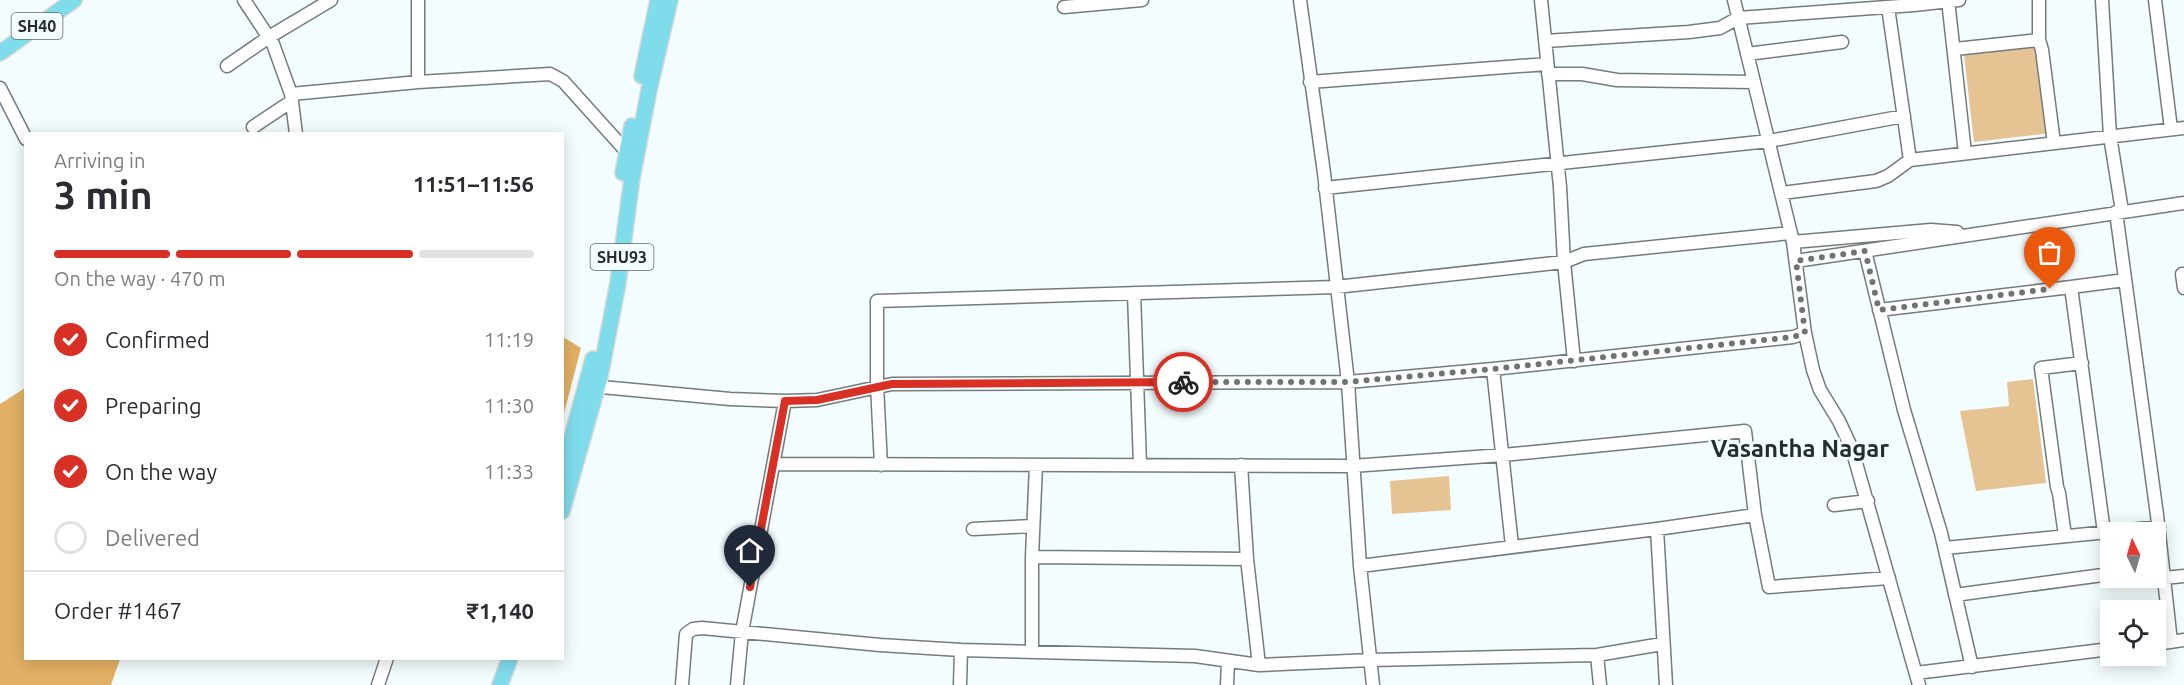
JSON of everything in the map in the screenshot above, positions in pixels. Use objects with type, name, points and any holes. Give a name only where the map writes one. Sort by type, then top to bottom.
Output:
[{"type":"main road","name":"SH40","points":[[0,53],[74,0]]},
{"type":"main road","name":"SHU93","points":[[564,503],[594,383],[608,284],[658,0]]},
{"type":"main road","name":"SHU93","points":[[631,153],[649,90],[670,0]]},
{"type":"main road","name":"SHU93","points":[[564,469],[594,383]]},
{"type":"main road","points":[[491,685],[500,660]]},
{"type":"main road","points":[[500,685],[509,660]]},
{"type":"street","points":[[244,0],[273,44],[291,98],[296,132]]},
{"type":"street","points":[[227,66],[269,37],[331,0]]},
{"type":"street","points":[[418,0],[418,82]]},
{"type":"street","points":[[1064,7],[1142,0]]},
{"type":"street","points":[[1300,0],[1326,188],[1347,378],[1360,566],[1373,685]]},
{"type":"street","points":[[1541,0],[1558,163],[1573,357]]},
{"type":"street","points":[[1734,0],[1792,237],[1805,333],[1816,380],[1848,440],[1868,501],[1918,679],[1972,668],[2100,651]]},
{"type":"street","points":[[1545,41],[1689,32],[1720,28],[1738,18],[1952,0],[1954,55],[1965,153]]},
{"type":"street","points":[[2039,0],[2039,40],[2054,143]]},
{"type":"street","points":[[2102,0],[2110,136],[2125,280],[2157,522]]},
{"type":"street","points":[[1782,194],[1876,181],[1888,176],[1910,160],[2178,129],[2155,0]]},
{"type":"street","points":[[1888,7],[1910,160]]},
{"type":"street","points":[[1955,49],[2039,40]]},
{"type":"street","points":[[1747,54],[1842,42]]},
{"type":"street","points":[[1310,82],[1548,69],[1617,80],[1754,82]]},
{"type":"street","points":[[252,127],[291,98],[418,82],[550,74],[563,81],[631,153]]},
{"type":"street","points":[[0,88],[24,135]]},
{"type":"street","points":[[1326,188],[1768,141],[1904,116]]},
{"type":"street","points":[[1796,261],[2184,203]]},
{"type":"street","points":[[881,465],[877,382],[877,301],[1336,287],[1564,262],[1584,254],[1792,237],[1931,230],[1979,233]]},
{"type":"street","points":[[1865,251],[1904,410],[1945,548],[1972,668]]},
{"type":"street","points":[[2184,274],[2182,274],[2184,288]]},
{"type":"street","points":[[1879,310],[2125,280]]},
{"type":"street","points":[[2071,287],[2103,522]]},
{"type":"street","points":[[1134,293],[1140,465]]},
{"type":"street","points":[[1347,378],[1793,337],[1805,333]]},
{"type":"street","points":[[594,383],[799,394],[877,382],[1347,378],[1493,369],[1573,357]]},
{"type":"street","points":[[2066,536],[2041,368],[2082,363]]},
{"type":"street","points":[[1493,369],[1512,546]]},
{"type":"street","points":[[594,383],[730,399],[785,401],[817,400],[877,382]]},
{"type":"street","points":[[737,685],[742,632],[785,401]]},
{"type":"street","points":[[774,464],[1352,466],[1503,455],[1745,430],[1755,515],[1769,587],[1889,578]]},
{"type":"street","points":[[1032,650],[1032,557],[1036,465]]},
{"type":"street","points":[[1241,465],[1247,559],[1259,664]]},
{"type":"street","points":[[1834,505],[1868,501]]},
{"type":"street","points":[[1360,566],[1755,515]]},
{"type":"street","points":[[973,529],[1033,526]]},
{"type":"street","points":[[1657,529],[1665,685]]},
{"type":"street","points":[[1945,548],[2100,532]]},
{"type":"street","points":[[1032,557],[1247,559]]},
{"type":"street","points":[[2166,572],[2184,576]]},
{"type":"street","points":[[1955,595],[2100,575]]},
{"type":"street","points":[[2163,588],[2171,642]]},
{"type":"street","points":[[682,685],[686,634],[702,628],[880,645],[961,650],[1032,650],[1195,656],[1228,662],[1259,664],[1597,655],[1662,644]]},
{"type":"street","points":[[2166,643],[2184,640]]},
{"type":"street","points":[[960,685],[961,650]]},
{"type":"street","points":[[1597,655],[1600,685]]},
{"type":"street","points":[[378,685],[386,660]]},
{"type":"street","points":[[1227,685],[1228,662]]},
{"type":"shaded area","points":[[2042,46],[2052,133],[1974,142],[1964,55]]},
{"type":"shaded area","points":[[564,338],[581,348],[564,413]]},
{"type":"shaded area","points":[[2033,379],[2046,483],[1976,491],[1960,411],[2009,406],[2007,382]]},
{"type":"shaded area","points":[[24,389],[24,660],[120,660],[111,685],[0,685],[0,404]]},
{"type":"shaded area","points":[[1449,476],[1451,510],[1392,514],[1390,481]]},
{"type":"way so far","points":[[1183,382],[1348,382],[1793,337],[1805,333],[1796,261],[1865,251],[1879,310],[2050,289]]},
{"type":"district","name":"Vasantha Nagar","points":[[1800,449]]},
{"type":"route","points":[[750,587],[785,401],[817,400],[877,386],[910,383],[1183,382]]}]
